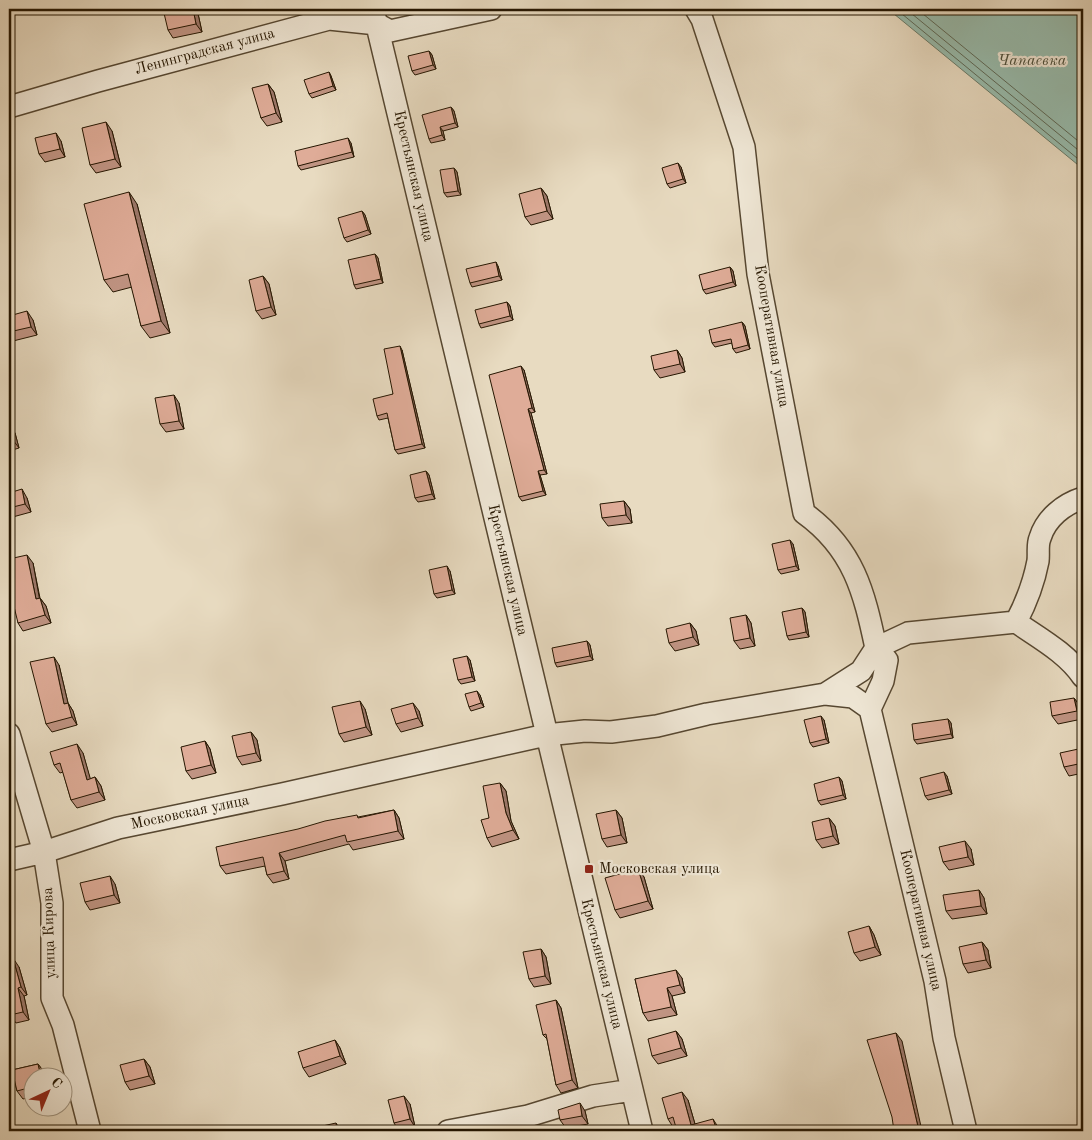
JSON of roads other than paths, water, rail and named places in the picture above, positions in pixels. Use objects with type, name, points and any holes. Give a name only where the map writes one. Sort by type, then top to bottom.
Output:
[{"type":"street","name":"Ленинградская улица","points":[[9,108],[98,81],[329,19],[375,17],[390,31],[491,9]]},
{"type":"street","name":"Кооперативная улица","points":[[696,9],[702,19],[744,146],[758,274],[804,513],[832,537],[851,563],[865,596],[876,648]]},
{"type":"street","name":"Крестьянская улица","points":[[375,17],[642,1131]]},
{"type":"street","points":[[1016,622],[1026,602],[1038,560],[1039,538],[1051,518],[1070,502],[1083,498]]},
{"type":"street","points":[[825,694],[861,671],[876,648],[908,633],[1016,622],[1055,649],[1078,669],[1083,677]]},
{"type":"street","points":[[870,709],[884,681],[887,660],[876,648]]},
{"type":"street","name":"Московская улица","points":[[9,860],[44,852],[118,828],[282,794],[546,735],[585,731],[611,732],[657,726],[707,714],[825,694],[853,697],[870,709]]},
{"type":"street","name":"Кооперативная улица","points":[[870,709],[935,981],[944,1038],[966,1131]]},
{"type":"street","name":"улица Кирова","points":[[9,734],[44,852],[52,903],[52,998],[63,1025],[90,1131]]},
{"type":"street","points":[[448,1131],[528,1116],[594,1096],[632,1090]]},
{"type":"water","name":"Чапаевка","points":[[888,9],[1083,9],[1083,169]]},
{"type":"place","name":"Московская улица","points":[[589,869]]}]
